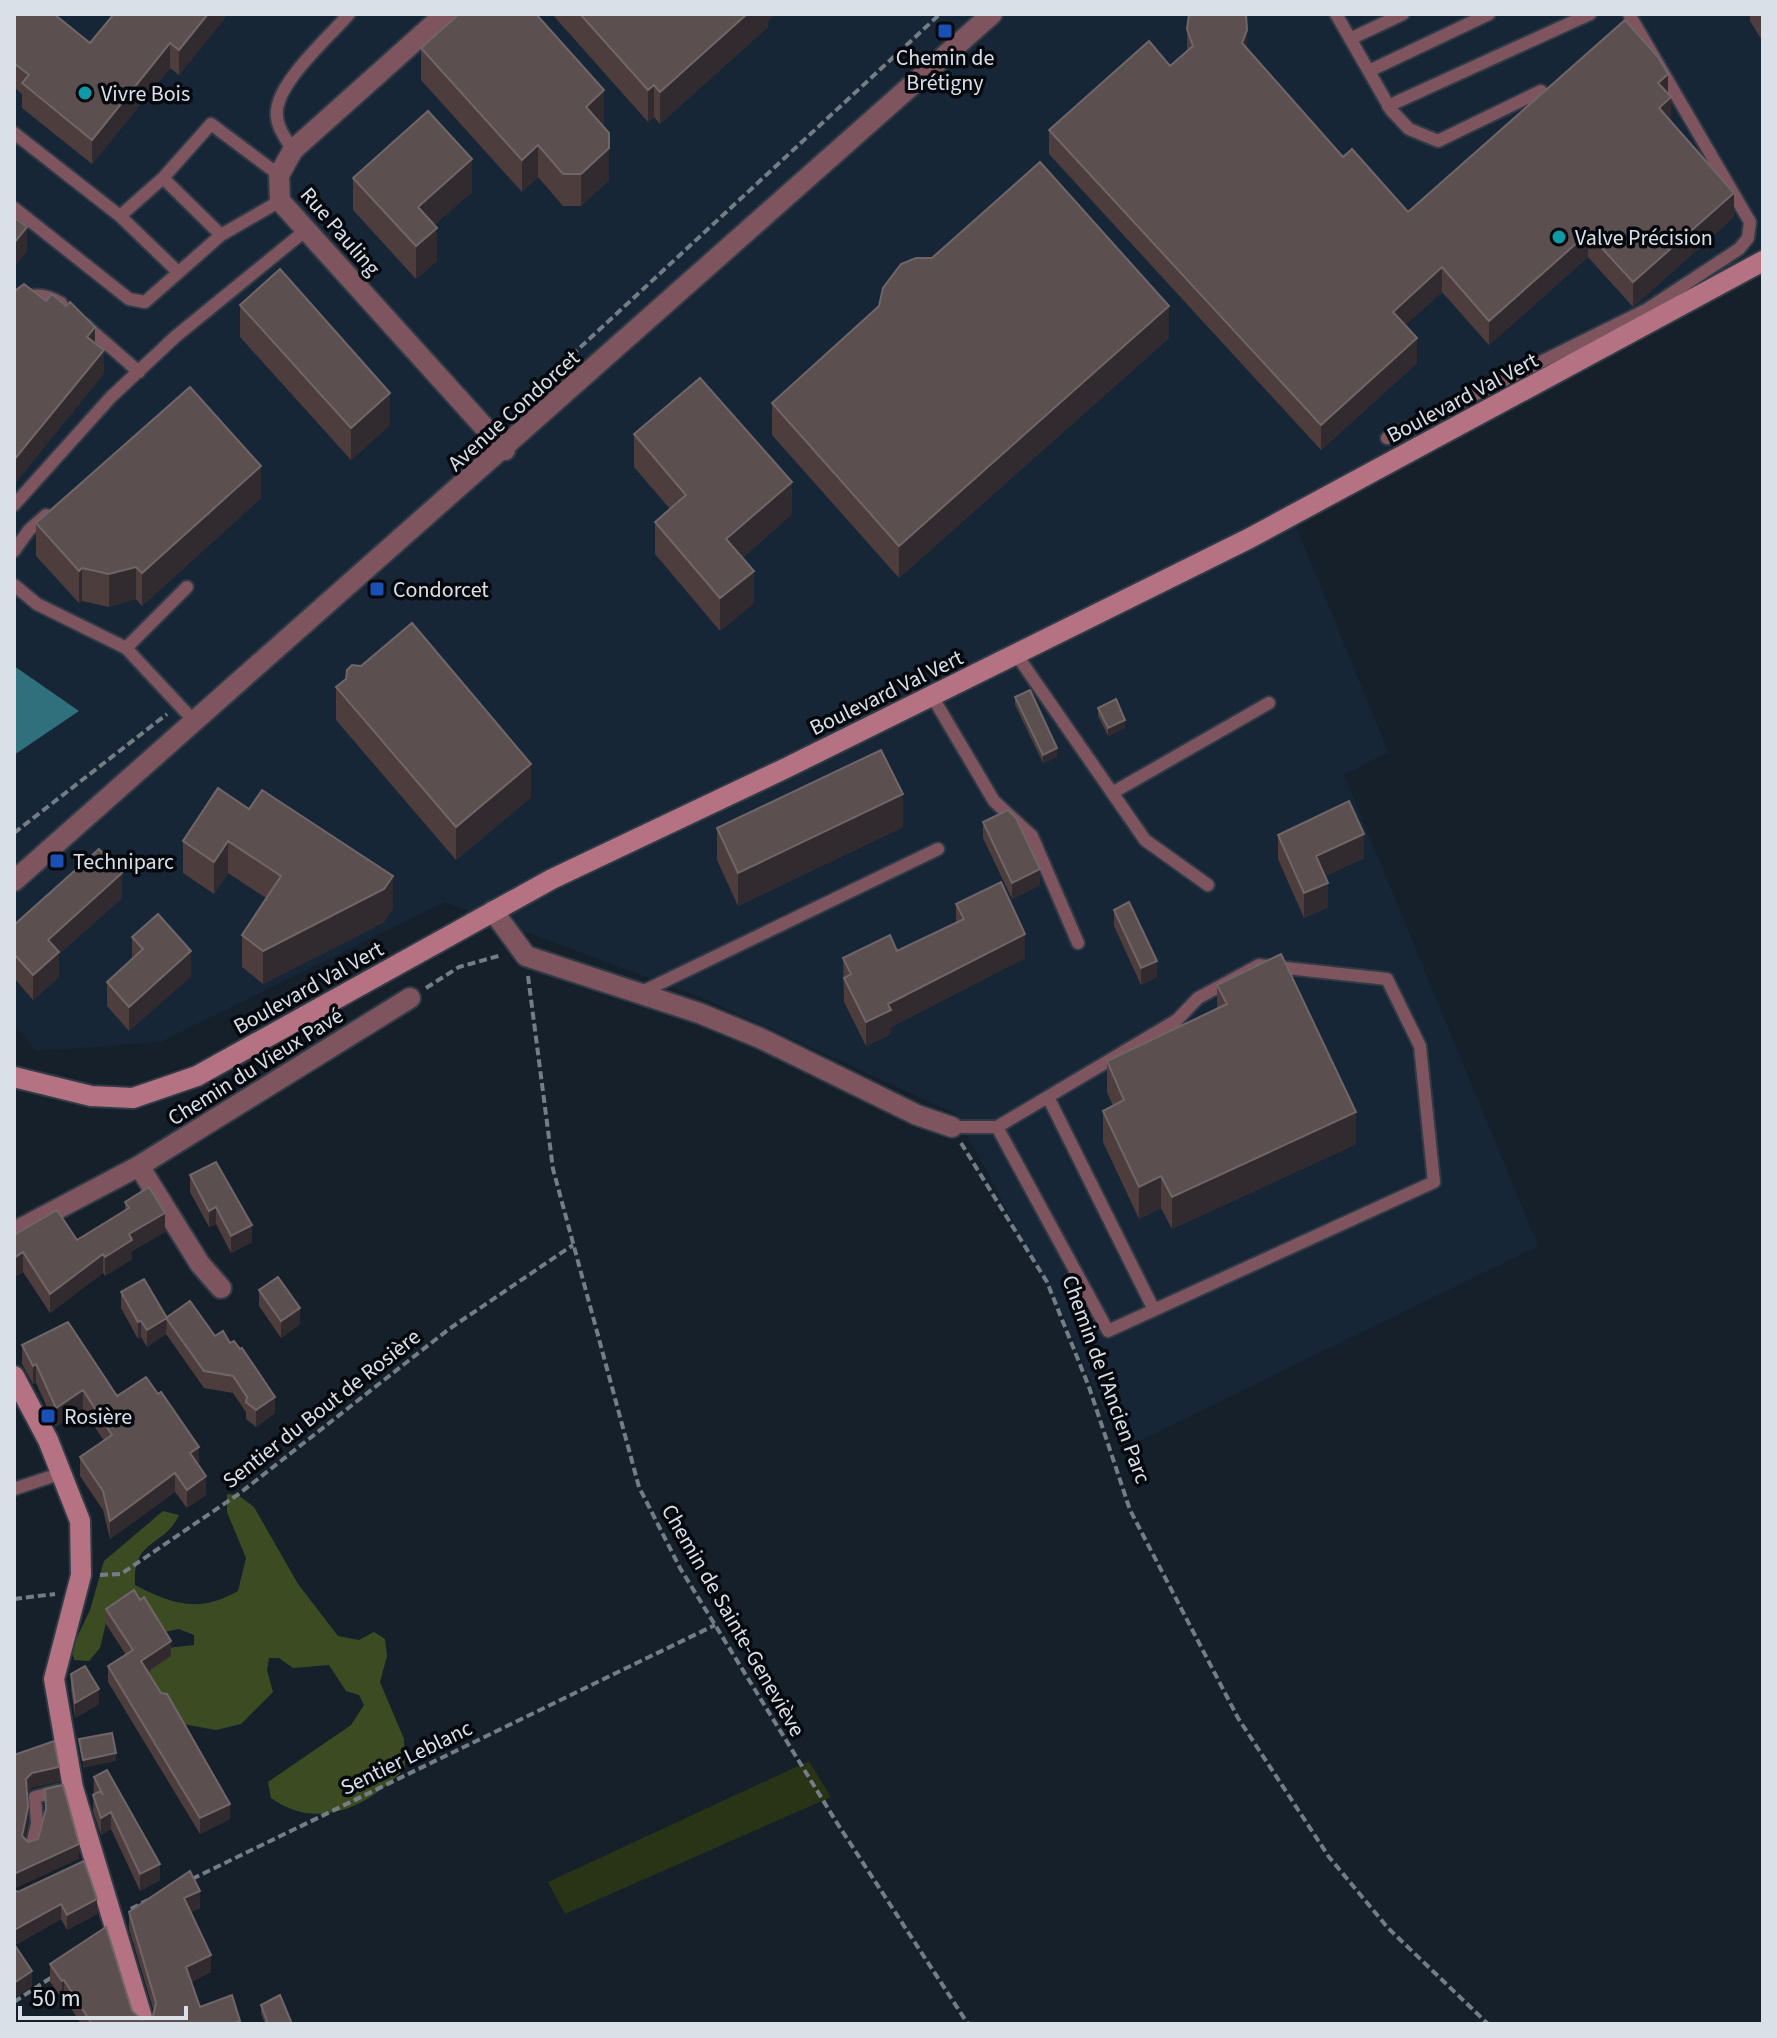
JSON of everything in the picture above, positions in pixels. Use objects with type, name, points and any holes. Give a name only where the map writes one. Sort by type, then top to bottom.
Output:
[{"type":"street","name":"Rue Pauling","points":[[445,14],[293,150],[279,175],[280,201],[505,450]]},
{"type":"street","name":"Avenue Condorcet","points":[[14,881],[505,450],[992,14]]},
{"type":"street","name":"Boulevard Val Vert","points":[[14,1077],[91,1096],[133,1098],[185,1080],[552,879],[1248,539],[1763,261]]},
{"type":"street","name":"Avenue Condorcet","points":[[14,864],[61,838]]},
{"type":"street","points":[[493,911],[526,956],[642,992],[760,1038],[917,1115],[952,1127]]},
{"type":"street","name":"Chemin du Vieux Pavé","points":[[14,1232],[139,1166],[410,998]]},
{"type":"street","points":[[139,1166],[200,1264],[221,1288]]},
{"type":"street","points":[[14,1376],[62,1473],[80,1521],[81,1575],[54,1679],[87,1865],[110,1918],[144,2024]]},
{"type":"lane","points":[[293,150],[280,131],[277,110],[283,88],[349,14]]},
{"type":"lane","points":[[1336,14],[1388,106],[1409,129],[1438,141],[1541,91]]},
{"type":"lane","points":[[1350,39],[1403,14]]},
{"type":"lane","points":[[1369,71],[1489,14]]},
{"type":"lane","points":[[1388,106],[1590,14]]},
{"type":"lane","points":[[1387,438],[1646,310],[1739,249],[1748,238],[1750,222],[1629,14]]},
{"type":"lane","points":[[120,216],[163,178],[211,124],[279,175]]},
{"type":"lane","points":[[14,133],[120,216],[178,272]]},
{"type":"lane","points":[[163,178],[221,235]]},
{"type":"lane","points":[[14,208],[129,299],[145,302],[221,235],[280,201]]},
{"type":"lane","points":[[14,505],[139,372],[306,230]]},
{"type":"lane","points":[[14,306],[31,296],[44,295],[59,301],[139,372]]},
{"type":"lane","points":[[14,551],[29,530],[62,501]]},
{"type":"lane","points":[[14,585],[37,604],[126,648],[194,721]]},
{"type":"lane","points":[[126,648],[187,587]]},
{"type":"lane","points":[[1016,654],[1145,840],[1208,885]]},
{"type":"lane","points":[[932,696],[994,801],[1032,836],[1078,943]]},
{"type":"lane","points":[[1112,793],[1269,703]]},
{"type":"lane","points":[[642,992],[938,849]]},
{"type":"lane","points":[[952,1127],[997,1127],[1177,1020],[1198,998],[1259,965],[1387,979],[1420,1046],[1434,1182],[1108,1331],[997,1127]]},
{"type":"lane","points":[[1048,1097],[1154,1310]]},
{"type":"lane","points":[[14,1489],[62,1473]]},
{"type":"lane","points":[[31,1849],[37,1823],[35,1797],[73,1788]]},
{"type":"path","points":[[410,998],[459,967],[478,960],[526,956]]},
{"type":"path","name":"Chemin de Sainte-Geneviève","points":[[526,956],[553,1169],[639,1487],[680,1568],[968,2024]]},
{"type":"path","name":"Chemin de l'Ancien Parc","points":[[952,1127],[974,1169],[1047,1282],[1089,1387],[1130,1510],[1238,1718],[1329,1857],[1388,1928],[1488,2024]]},
{"type":"path","name":"Sentier du Bout de Rosière","points":[[81,1575],[121,1574],[240,1493],[449,1329],[573,1245]]},
{"type":"path","points":[[14,1599],[49,1594],[76,1596]]},
{"type":"path","name":"Sentier Leblanc","points":[[181,1884],[715,1625]]},
{"type":"path","points":[[110,1918],[153,1898]]},
{"type":"path","points":[[14,2002],[65,1968]]},
{"type":"shaded area","points":[[14,14],[1763,14],[1763,251],[1288,506],[1388,752],[1344,775],[1538,1246],[1121,1450],[1062,1313],[956,1114],[703,998],[445,902],[160,1042],[36,1051],[14,1023]]},
{"type":"shaded area","points":[[14,666],[79,711],[14,755]]},
{"type":"green space","points":[[227,1494],[238,1495],[254,1507],[298,1584],[338,1636],[359,1640],[374,1632],[385,1639],[387,1656],[380,1682],[404,1739],[405,1768],[375,1794],[342,1810],[307,1813],[289,1808],[271,1798],[268,1782],[351,1725],[364,1705],[359,1695],[346,1691],[329,1665],[293,1668],[279,1658],[269,1658],[267,1670],[273,1692],[241,1724],[216,1730],[183,1724],[148,1676],[159,1649],[194,1645],[194,1635],[179,1629],[164,1632],[106,1623],[100,1648],[89,1661],[74,1660],[72,1648],[90,1610],[104,1561],[163,1511],[179,1515],[173,1526],[138,1559],[135,1585],[186,1604],[211,1602],[238,1591],[246,1558],[227,1512]]},
{"type":"green space","points":[[809,1761],[831,1797],[565,1914],[548,1882]]},
{"type":"building","name":"Vivre Bois","points":[[14,14],[54,14],[90,43],[114,14],[208,14],[179,50],[170,43],[92,140],[22,83],[29,75],[14,63]]},
{"type":"building","points":[[459,14],[536,14],[604,90],[586,107],[609,133],[609,148],[581,174],[563,174],[538,145],[522,160],[421,48]]},
{"type":"building","points":[[580,14],[747,14],[660,92],[654,85],[648,90]]},
{"type":"building","name":"Valve Précision","points":[[1189,14],[1246,14],[1247,30],[1242,43],[1343,157],[1352,149],[1408,212],[1625,20],[1658,57],[1668,74],[1658,83],[1671,97],[1659,108],[1734,193],[1633,282],[1588,233],[1489,321],[1442,267],[1393,312],[1417,338],[1321,425],[1049,130],[1149,41],[1170,66],[1193,46],[1187,29]]},
{"type":"building","points":[[428,111],[472,159],[418,207],[437,228],[416,246],[353,178]]},
{"type":"building","points":[[1040,162],[1169,306],[899,546],[772,403],[879,306],[883,288],[901,264],[916,258],[932,258]]},
{"type":"building","points":[[14,217],[27,227],[14,243]]},
{"type":"building","points":[[280,269],[390,393],[351,428],[240,305]]},
{"type":"building","points":[[24,284],[46,301],[52,294],[66,306],[70,302],[95,327],[87,337],[104,350],[14,460],[14,290]]},
{"type":"building","points":[[700,378],[792,482],[726,539],[754,571],[720,598],[655,522],[686,495],[634,434]]},
{"type":"building","points":[[190,387],[261,466],[142,573],[136,567],[109,574],[82,568],[79,571],[36,523]]},
{"type":"building","points":[[412,623],[531,764],[456,827],[336,687],[346,679],[347,670],[352,665],[361,666]]},
{"type":"building","points":[[1030,690],[1057,748],[1043,755],[1015,697]]},
{"type":"building","points":[[1116,699],[1125,720],[1108,728],[1098,708]]},
{"type":"building","points":[[881,750],[903,794],[738,873],[717,828]]},
{"type":"building","points":[[218,788],[249,809],[262,790],[393,876],[384,889],[263,951],[242,935],[281,876],[228,841],[214,862],[183,841]]},
{"type":"building","points":[[1349,801],[1364,834],[1316,856],[1328,883],[1304,893],[1278,835]]},
{"type":"building","points":[[1008,810],[1016,818],[1040,869],[1012,883],[983,822]]},
{"type":"building","points":[[99,849],[122,873],[48,940],[59,952],[33,975],[14,954],[14,925]]},
{"type":"building","points":[[1001,882],[1025,934],[888,1004],[891,1010],[866,1022],[844,978],[851,974],[843,958],[890,935],[897,951],[964,919],[956,904]]},
{"type":"building","points":[[1129,902],[1157,961],[1141,968],[1114,910]]},
{"type":"building","points":[[158,914],[191,951],[129,1007],[107,982],[143,949],[132,937]]},
{"type":"building","points":[[1281,954],[1356,1112],[1172,1197],[1161,1176],[1139,1187],[1103,1111],[1124,1100],[1107,1061],[1227,1004],[1217,985]]},
{"type":"building","points":[[216,1162],[252,1225],[231,1236],[216,1207],[209,1211],[190,1175]]},
{"type":"building","points":[[149,1187],[165,1213],[129,1234],[132,1240],[105,1257],[103,1254],[50,1294],[23,1252],[14,1258],[14,1235],[57,1210],[77,1240],[129,1208],[125,1202]]},
{"type":"building","points":[[278,1277],[300,1308],[281,1321],[259,1290]]},
{"type":"building","points":[[144,1279],[167,1318],[147,1330],[141,1321],[138,1322],[121,1292]]},
{"type":"building","points":[[190,1301],[215,1336],[223,1331],[230,1343],[234,1341],[242,1348],[275,1397],[256,1410],[246,1402],[247,1397],[233,1376],[204,1371],[166,1318]]},
{"type":"building","points":[[68,1322],[117,1396],[146,1377],[158,1394],[161,1392],[199,1447],[190,1453],[206,1476],[187,1490],[175,1473],[110,1521],[103,1491],[80,1457],[112,1435],[83,1390],[56,1408],[36,1364],[33,1366],[22,1345]]},
{"type":"building","points":[[134,1590],[140,1600],[144,1597],[171,1641],[141,1661],[161,1693],[167,1694],[230,1804],[200,1818],[108,1666],[133,1650],[106,1609]]},
{"type":"building","points":[[85,1666],[99,1689],[75,1703],[71,1674]]},
{"type":"building","points":[[112,1733],[116,1753],[83,1760],[79,1739]]},
{"type":"building","points":[[54,1741],[59,1767],[32,1773],[26,1779],[28,1807],[22,1836],[28,1842],[38,1839],[46,1809],[45,1789],[63,1785],[79,1844],[14,1874],[14,1755]]},
{"type":"building","points":[[107,1770],[160,1864],[140,1874],[111,1812],[101,1818],[93,1795],[100,1791],[103,1795],[94,1777]]},
{"type":"building","points":[[84,1861],[97,1899],[67,1915],[61,1904],[14,1930],[14,1890],[18,1892]]},
{"type":"building","points":[[190,1871],[200,1891],[184,1898],[211,1955],[186,1967],[200,2007],[232,1995],[240,2021],[232,2024],[92,2024],[50,1964],[106,1927],[132,2011],[142,2020],[153,2016],[156,2003],[129,1912]]},
{"type":"building","points":[[14,1944],[32,1971],[14,1983]]},
{"type":"building","points":[[280,1995],[292,2024],[268,2024],[261,2005]]},
{"type":"place","name":"Chemin de Brétigny","points":[[945,31]]},
{"type":"place","name":"Vivre Bois","points":[[85,93]]},
{"type":"place","name":"Valve Précision","points":[[1559,237]]},
{"type":"place","name":"Condorcet","points":[[377,589]]},
{"type":"place","name":"Techniparc","points":[[57,861]]},
{"type":"place","name":"Rosière","points":[[48,1416]]}]
